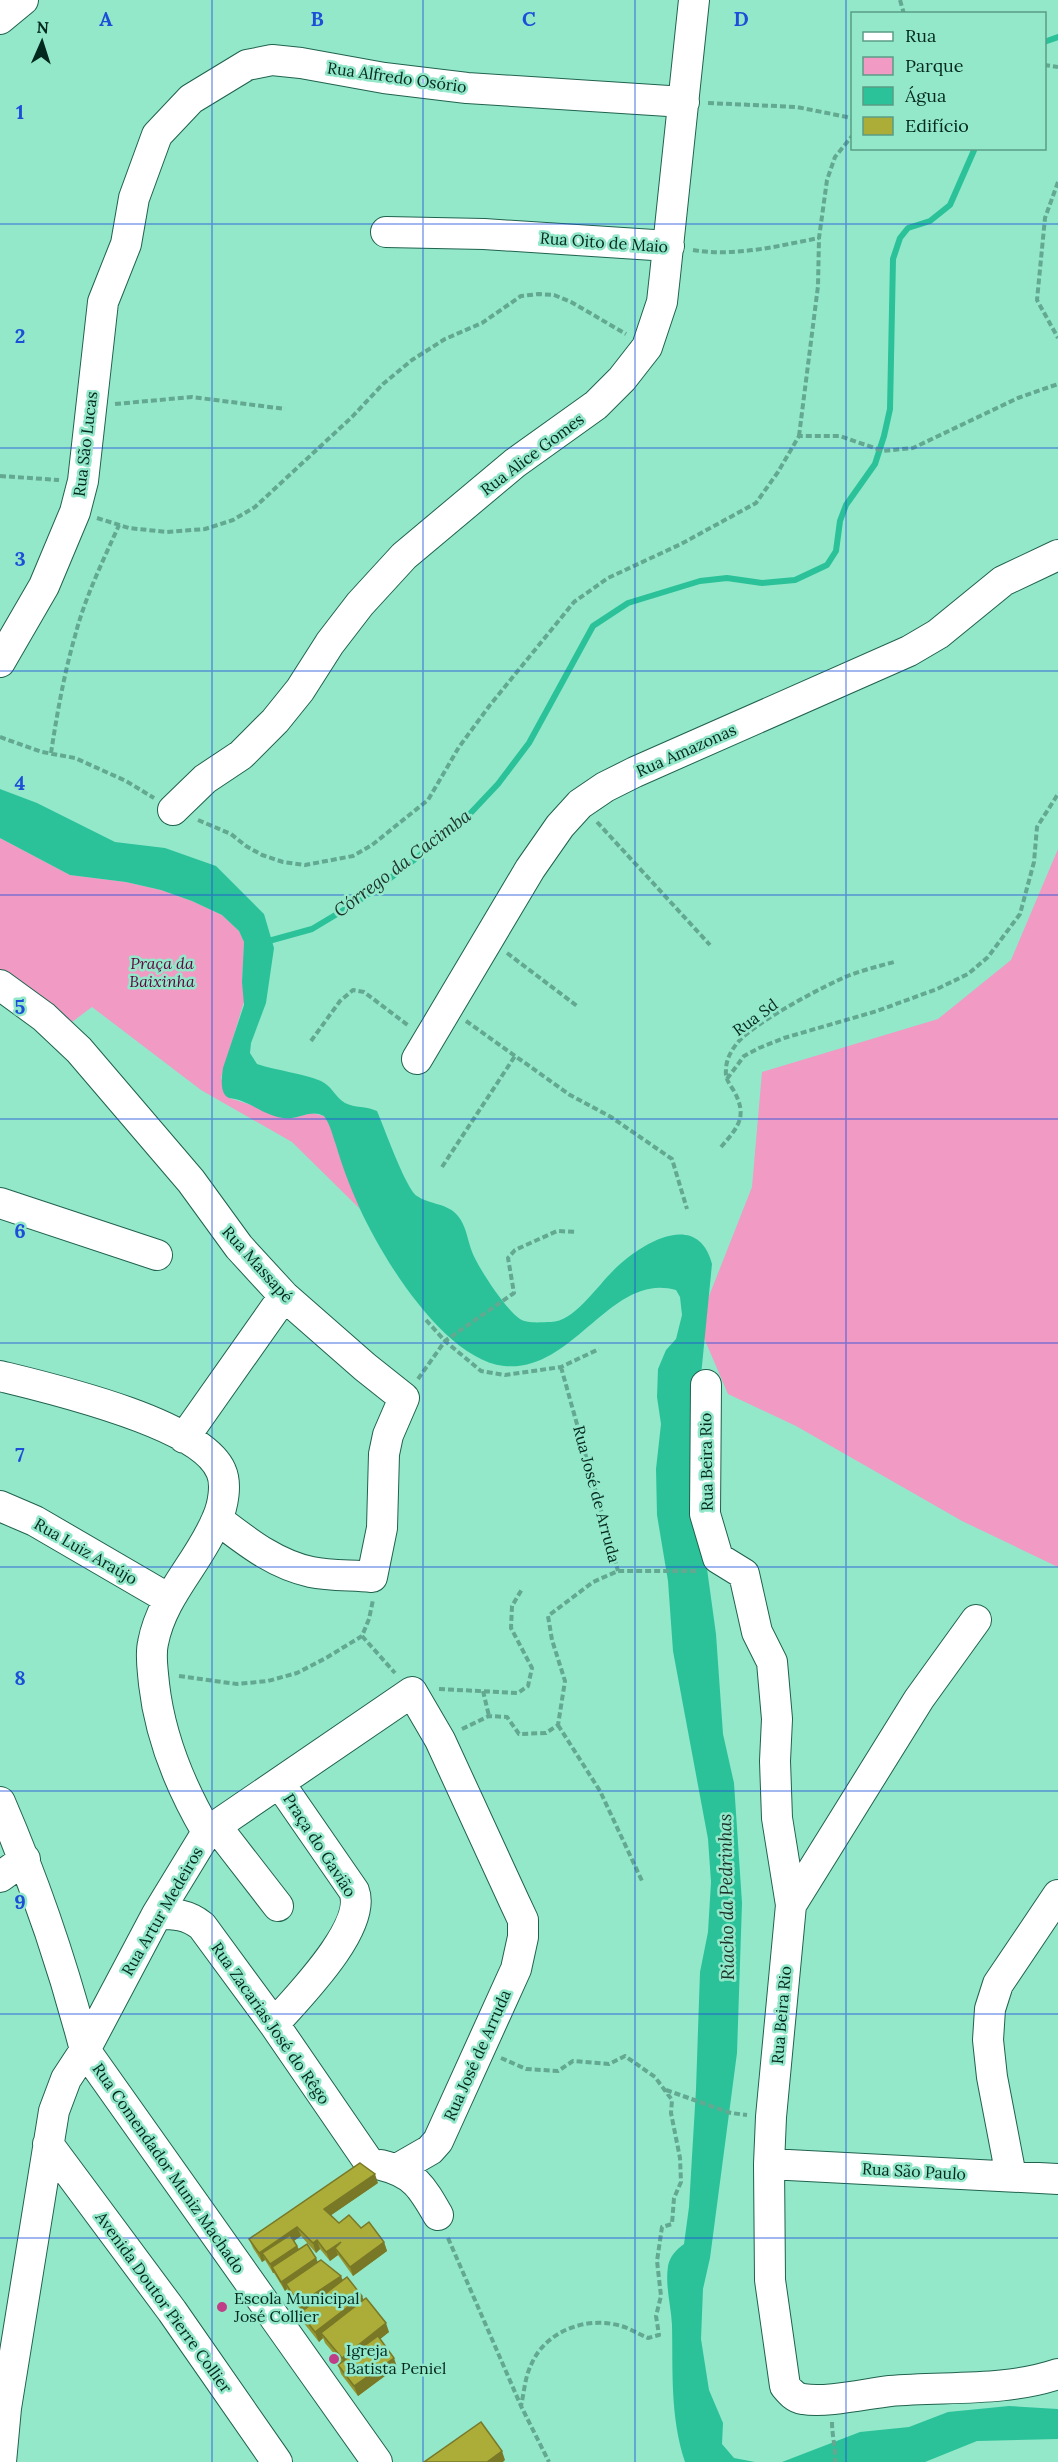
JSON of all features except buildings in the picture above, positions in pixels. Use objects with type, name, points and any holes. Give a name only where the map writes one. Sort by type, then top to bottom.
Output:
[{"type":"street","points":[[0,19],[23,0]]},
{"type":"street","name":"Rua Alice Gomes","points":[[173,810],[205,779],[241,755],[275,721],[300,690],[354,611],[404,556],[515,463],[596,405],[622,379],[647,347],[662,302],[694,0]]},
{"type":"street","name":"Rua Alfredo Osório","points":[[101,316],[108,287],[126,244],[137,189],[157,135],[191,99],[248,65],[282,61],[384,78],[467,88],[684,102]]},
{"type":"street","name":"Rua Oito de Maio","points":[[386,232],[484,234],[669,246]]},
{"type":"street","name":"Rua São Lucas","points":[[0,662],[44,586],[75,512],[82,481],[101,316]]},
{"type":"street","name":"Rua Amazonas","points":[[423,1050],[530,869],[560,826],[580,804],[605,787],[634,772],[909,651],[938,634],[1003,581],[1058,555]]},
{"type":"street","name":"Rua Massapé","points":[[0,985],[44,1017],[79,1050],[191,1181],[239,1247],[284,1296],[404,1398]]},
{"type":"street","points":[[0,1203],[158,1255]]},
{"type":"street","points":[[184,1438],[284,1296]]},
{"type":"street","name":"Rua Artur Medeiros","points":[[0,1376],[137,1415],[184,1438],[212,1457],[221,1471],[223,1494],[218,1519],[169,1599],[160,1617],[152,1645],[156,1706],[167,1749],[194,1811],[212,1829],[157,1914],[85,2049],[66,2079],[54,2111],[3,2410],[1,2462]]},
{"type":"street","name":"Rua Beira Rio","points":[[706,1385],[705,1514],[718,1558],[744,1574],[757,1632],[772,1662],[777,1719],[777,1818],[791,1905],[771,2117],[770,2280],[785,2386],[792,2394],[802,2399],[815,2399],[891,2391],[1001,2385],[1058,2374]]},
{"type":"street","points":[[218,1519],[257,1549],[292,1566],[312,1572],[372,1577],[382,1528],[384,1454],[388,1435],[404,1398]]},
{"type":"street","name":"Rua Luiz Araújo","points":[[0,1506],[35,1521],[169,1599]]},
{"type":"street","points":[[791,1905],[919,1699],[976,1620]]},
{"type":"street","points":[[278,1906],[212,1829],[412,1692]]},
{"type":"street","name":"Rua José de Arruda","points":[[397,2169],[430,2150],[438,2141],[516,1968],[522,1950],[523,1920],[440,1740],[412,1692]]},
{"type":"street","name":"Praça do Gavião","points":[[274,2024],[327,1964],[351,1922],[357,1906],[354,1891],[280,1784]]},
{"type":"street","points":[[0,1802],[25,1859],[70,1993],[85,2049]]},
{"type":"street","points":[[0,1877],[25,1859]]},
{"type":"street","points":[[1011,2176],[992,2077],[988,2040],[990,2009],[998,1984],[1058,1895]]},
{"type":"street","name":"Rua Zacarias José do Rêgo","points":[[157,1914],[180,1914],[192,1918],[202,1926],[274,2024],[358,2168],[397,2169]]},
{"type":"street","name":"Rua Comendador Muniz Machado","points":[[85,2049],[241,2250],[377,2462]]},
{"type":"street","name":"Avenida Doutor Pierre Collier","points":[[48,2144],[172,2311],[277,2462]]},
{"type":"street","name":"Rua São Paulo","points":[[769,2164],[1058,2179]]},
{"type":"street","points":[[397,2169],[414,2179],[424,2191],[438,2216]]},
{"type":"path","points":[[684,102],[797,107],[851,118]]},
{"type":"path","points":[[0,737],[75,758],[126,781],[173,810],[231,834],[262,855],[283,862],[305,865],[330,862],[353,856],[372,845],[428,800],[459,747],[490,705],[574,602],[608,578],[681,544],[756,503],[778,472],[799,436],[804,407],[818,286],[819,238],[827,180],[835,157],[851,137]]},
{"type":"path","points":[[1058,182],[1045,218],[1037,300],[1058,338]]},
{"type":"path","name":"Rua Oito de Maio","points":[[669,246],[706,252],[745,252],[819,238]]},
{"type":"path","points":[[75,512],[119,525],[167,532],[205,529],[233,520],[263,499],[383,384],[412,360],[445,339],[482,323],[520,296],[554,295],[571,302],[647,347]]},
{"type":"path","points":[[799,436],[840,436],[883,451],[913,448],[1018,398],[1058,384]]},
{"type":"path","points":[[90,407],[192,397],[285,409]]},
{"type":"path","points":[[0,476],[82,481]]},
{"type":"path","points":[[51,753],[59,701],[75,634],[94,579],[119,525]]},
{"type":"path","points":[[721,1147],[737,1128],[742,1113],[738,1099],[726,1080],[744,1056],[759,1047],[784,1038],[877,1011],[937,989],[968,974],[988,957],[1020,914],[1034,862],[1037,827],[1058,794]]},
{"type":"path","points":[[580,804],[710,945]]},
{"type":"path","points":[[490,940],[578,1006]]},
{"type":"path","name":"Rua Sd","points":[[726,1080],[726,1069],[732,1050],[755,1028],[776,1014],[849,976],[894,962]]},
{"type":"path","points":[[311,1041],[340,1001],[353,990],[364,992],[423,1050]]},
{"type":"path","points":[[448,1008],[570,1095],[611,1117],[672,1159],[687,1209]]},
{"type":"path","points":[[442,1167],[515,1056]]},
{"type":"path","points":[[404,1398],[445,1341],[514,1293],[508,1258],[515,1250],[557,1231],[577,1232]]},
{"type":"path","points":[[426,1320],[445,1341],[481,1371],[505,1375],[561,1367],[599,1349]]},
{"type":"path","name":"Rua José de Arruda","points":[[558,1725],[565,1681],[552,1640],[548,1616],[593,1582],[618,1571],[561,1367]]},
{"type":"path","points":[[618,1571],[710,1571]]},
{"type":"path","points":[[152,1668],[169,1674],[237,1684],[268,1681],[307,1668],[362,1636],[373,1603],[372,1577]]},
{"type":"path","points":[[362,1636],[412,1692],[438,1689],[518,1693],[528,1686],[532,1668],[511,1628],[512,1606],[522,1589]]},
{"type":"path","points":[[483,1691],[489,1716]]},
{"type":"path","points":[[440,1740],[489,1716],[507,1717],[519,1734],[546,1733],[558,1725],[600,1791],[643,1883]]},
{"type":"path","points":[[479,2049],[526,2069],[558,2071],[573,2061],[609,2064],[625,2056],[643,2067],[665,2089],[672,2100],[671,2113],[681,2158],[681,2182],[674,2198],[672,2224],[662,2227],[657,2261],[661,2296],[657,2316],[659,2336],[648,2338],[626,2327],[607,2323],[583,2324],[562,2331],[543,2345],[530,2366],[521,2406]]},
{"type":"path","points":[[665,2089],[731,2113]]},
{"type":"path","points":[[438,2216],[521,2406],[549,2462]]},
{"type":"path","points":[[835,2462],[837,2444]]},
{"type":"green space","name":"Praça da Baixinha","points":[[0,838],[70,875],[126,882],[161,890],[192,901],[222,915],[239,931],[244,942],[242,982],[245,998],[221,1078],[229,1098],[292,1118],[312,1113],[324,1116],[332,1128],[360,1209],[292,1142],[201,1090],[92,1007],[72,1022],[0,973]]},
{"type":"green space","points":[[1058,849],[1058,1567],[962,1521],[796,1426],[728,1394],[698,1324],[752,1187],[762,1072],[938,1019],[1011,960]]},
{"type":"water","name":"Riacho da Pedrinhas","points":[[0,789],[37,803],[115,842],[165,848],[216,866],[264,914],[274,948],[266,1003],[251,1043],[250,1053],[257,1064],[321,1081],[345,1103],[377,1111],[412,1191],[422,1199],[449,1209],[458,1216],[465,1228],[474,1256],[485,1276],[507,1307],[520,1319],[531,1322],[551,1322],[568,1316],[576,1311],[621,1263],[649,1244],[665,1237],[680,1235],[693,1237],[704,1247],[712,1264],[699,1396],[697,1496],[716,1634],[723,1734],[734,1783],[742,1903],[737,2053],[710,2258],[703,2289],[701,2339],[709,2390],[723,2423],[722,2444],[734,2458],[755,2462],[685,2462],[677,2428],[673,2394],[672,2325],[667,2273],[672,2256],[684,2244],[689,2207],[700,1972],[708,1932],[711,1882],[708,1839],[673,1651],[668,1581],[657,1515],[656,1469],[661,1424],[657,1397],[658,1369],[666,1350],[676,1339],[682,1315],[680,1297],[676,1290],[653,1288],[632,1295],[611,1308],[572,1340],[551,1354],[529,1364],[504,1366],[482,1359],[459,1346],[418,1304],[384,1254],[357,1201],[324,1116],[312,1113],[292,1118],[277,1117],[239,1100],[228,1098],[223,1092],[223,1068],[244,1005],[242,982],[244,942],[239,931],[222,915],[192,901],[161,890],[126,882],[70,875],[0,838]]},
{"type":"water","points":[[1009,2406],[1058,2409],[1058,2439],[977,2441],[925,2462],[782,2462],[860,2432],[909,2427],[948,2412]]},
{"type":"waterway","name":"Córrego da Cacimba","points":[[1046,41],[1058,37]]},
{"type":"waterway","name":"Córrego da Cacimba","points":[[265,942],[312,929],[357,902],[465,819],[498,784],[529,743],[593,626],[628,603],[700,581],[727,578],[762,583],[795,580],[827,565],[836,551],[840,521],[846,505],[875,464],[884,436],[890,409],[893,259],[900,238],[908,228],[930,221],[950,205],[974,150]]},
{"type":"place","name":"Escola Municipal José Collier","points":[[222,2307]]},
{"type":"place","name":"Igreja Batista Peniel","points":[[334,2359]]}]
